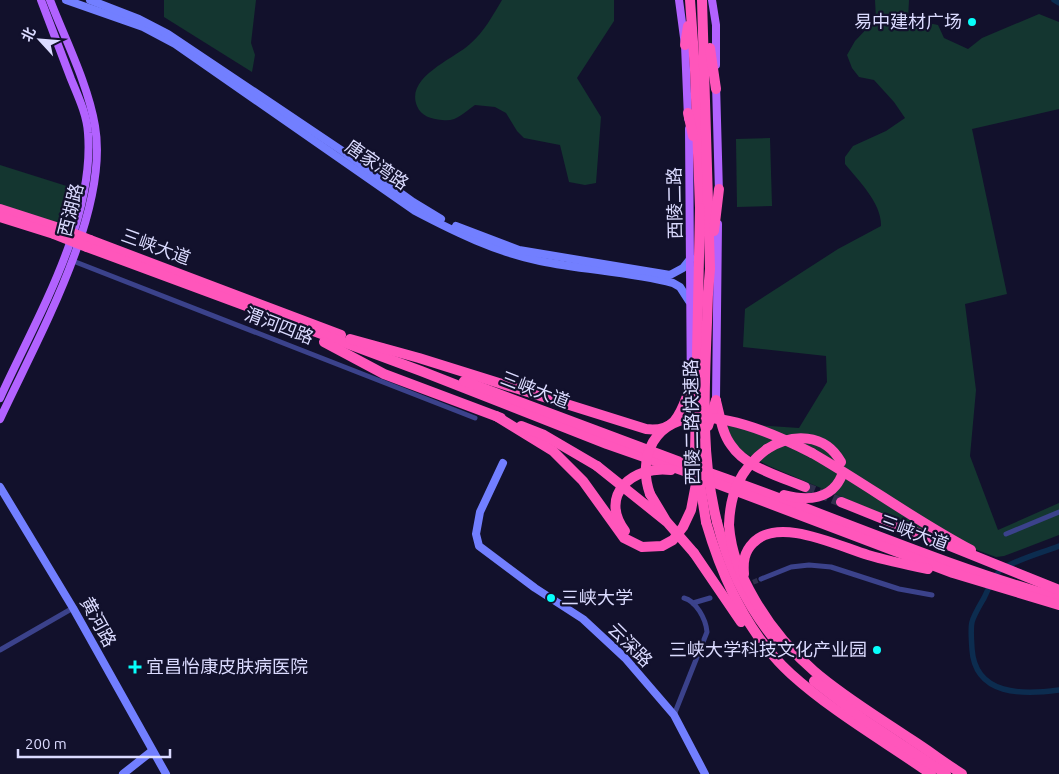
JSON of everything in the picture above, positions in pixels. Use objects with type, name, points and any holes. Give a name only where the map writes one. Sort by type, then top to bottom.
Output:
[{"type":"highway","points":[[685,45],[691,3]]},
{"type":"highway","name":"西陵二路快速路","points":[[691,3],[700,208],[696,452],[721,570],[748,622],[789,672],[825,701],[931,774]]},
{"type":"highway","points":[[702,4],[716,89]]},
{"type":"highway","name":"西陵二路快速路","points":[[702,4],[710,269],[705,437],[711,522],[745,598],[778,645],[812,680],[863,719],[946,774]]},
{"type":"highway","points":[[688,113],[699,166]]},
{"type":"highway","points":[[710,269],[719,189]]},
{"type":"highway","name":"三峡大道","points":[[0,209],[299,328],[421,371],[606,444],[688,468]]},
{"type":"highway","name":"三峡大道","points":[[0,217],[56,231]]},
{"type":"highway","name":"三峡大道","points":[[88,244],[350,339],[961,573],[1059,605]]},
{"type":"highway","points":[[299,328],[384,374],[544,435],[597,466],[667,522],[694,552],[750,634],[761,647],[773,654]]},
{"type":"highway","points":[[350,339],[420,358],[646,429],[658,430],[675,421],[691,386]]},
{"type":"highway","points":[[496,416],[553,451],[583,481],[624,538],[642,546],[662,546],[673,540],[684,527],[691,510],[705,437],[716,400]]},
{"type":"highway","points":[[716,400],[724,432],[738,454],[759,467],[805,487]]},
{"type":"highway","points":[[688,468],[646,470],[635,474],[624,484],[615,509],[620,524],[628,535],[638,541],[652,543],[670,536],[686,514],[691,499],[691,405]]},
{"type":"highway","points":[[667,522],[650,494],[645,469],[650,448],[668,426],[687,418],[725,421],[775,435],[812,453],[925,525],[1001,566]]},
{"type":"highway","points":[[841,462],[831,449],[823,443],[806,438],[790,438],[766,449],[750,463],[736,484],[730,505],[729,525],[736,562],[750,592],[779,636],[816,675],[844,696],[962,774]]},
{"type":"highway","name":"三峡大道","points":[[703,475],[726,479],[961,573]]},
{"type":"highway","points":[[726,479],[804,499],[818,498],[828,493],[839,482],[842,475]]},
{"type":"highway","points":[[840,502],[1059,590]]},
{"type":"highway","points":[[750,592],[745,578],[744,557],[748,548],[756,540],[773,531],[789,532],[871,556],[961,573]]},
{"type":"highway","name":"三峡大道","points":[[1001,585],[1059,598]]},
{"type":"main road","name":"西湖路","points":[[0,398],[65,257],[81,206],[88,170],[88,132],[82,106],[41,0]]},
{"type":"main road","name":"西湖路","points":[[0,419],[72,261],[84,226],[95,170],[95,126],[88,100],[50,0]]},
{"type":"main road","name":"唐家湾路","points":[[66,0],[143,27],[175,44],[415,211],[453,230],[497,249],[539,261],[673,283],[680,287],[689,300]]},
{"type":"main road","name":"唐家湾路","points":[[90,0],[139,19],[168,34],[342,150],[413,202],[460,228],[519,250],[670,275],[683,268],[690,258]]},
{"type":"main road","name":"西陵二路","points":[[680,0],[685,45],[688,113],[691,405]]},
{"type":"main road","points":[[712,0],[716,25],[719,189],[716,400]]},
{"type":"main road","points":[[691,357],[695,371],[708,373],[714,364],[717,350]]},
{"type":"main road","name":"云深路","points":[[504,463],[480,512],[476,534],[479,546],[534,588],[583,619],[625,658],[674,714],[705,774]]},
{"type":"main road","name":"黄河路","points":[[0,487],[73,608],[166,774]]},
{"type":"main road","points":[[124,774],[152,751]]},
{"type":"street","name":"渭河四路","points":[[72,261],[475,418]]},
{"type":"street","points":[[1006,534],[1059,512]]},
{"type":"street","points":[[761,579],[791,566],[809,565],[831,568],[899,589],[932,595]]},
{"type":"street","points":[[674,714],[682,690],[706,639],[707,626],[694,603],[684,598]]},
{"type":"street","points":[[694,603],[710,598]]},
{"type":"street","points":[[0,650],[73,608]]},
{"type":"green space","points":[[164,0],[256,0],[251,43],[255,55],[252,72],[164,17]]},
{"type":"green space","points":[[502,0],[614,0],[614,21],[577,78],[601,117],[596,183],[585,185],[569,182],[560,145],[524,138],[517,131],[506,113],[495,107],[475,105],[460,116],[447,120],[434,119],[427,116],[417,106],[415,96],[418,86],[424,78],[463,50],[480,34]]},
{"type":"green space","points":[[875,0],[909,0],[908,19],[938,25],[944,38],[968,49],[982,38],[1039,14],[1059,22],[1059,109],[972,129],[1007,294],[965,304],[976,390],[970,456],[998,530],[1059,503],[1059,535],[1004,556],[996,557],[908,525],[769,466],[741,451],[733,441],[728,430],[728,423],[799,428],[827,382],[826,356],[743,347],[745,309],[838,249],[881,226],[878,209],[874,201],[845,164],[845,157],[853,146],[886,131],[905,118],[894,102],[874,80],[859,77],[852,68],[847,55],[855,41],[876,19]]},
{"type":"green space","points":[[770,138],[772,206],[737,207],[736,139]]},
{"type":"green space","points":[[0,165],[76,189],[67,226],[0,206]]},
{"type":"waterway","points":[[1054,0],[1059,3]]},
{"type":"waterway","points":[[1059,546],[1015,562],[999,571],[991,582],[974,617],[971,633],[975,664],[982,676],[991,684],[1016,692],[1059,690]]},
{"type":"tunnel","points":[[805,487],[841,502]]},
{"type":"tunnel","points":[[746,585],[761,579]]},
{"type":"place","name":"易中建材广场","points":[[972,22]]},
{"type":"place","name":"三峡大学","points":[[551,598]]},
{"type":"place","name":"三峡大学科技文化产业园","points":[[877,650]]},
{"type":"place","name":"宜昌怡康皮肤病医院","points":[[135,667]]}]
